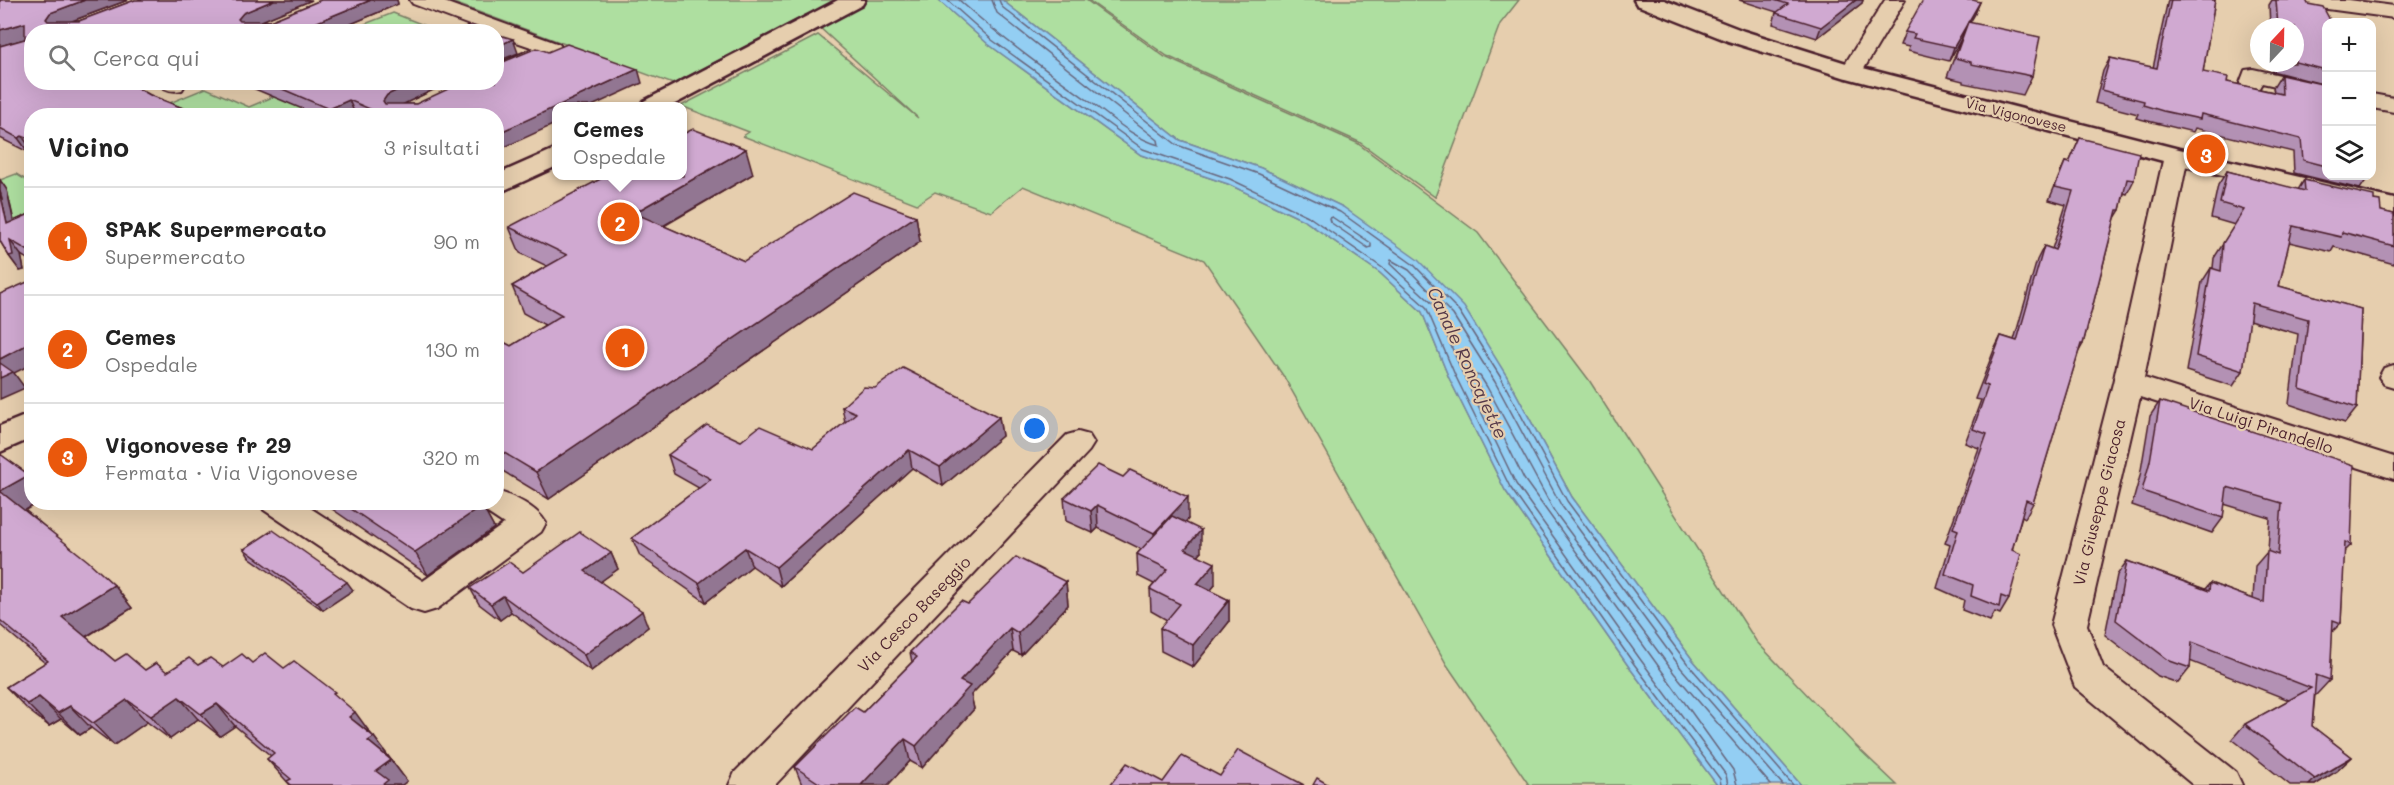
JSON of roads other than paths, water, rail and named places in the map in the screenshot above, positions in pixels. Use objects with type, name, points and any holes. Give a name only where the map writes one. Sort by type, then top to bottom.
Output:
[{"type":"main road","name":"Via Vigonovese","points":[[1645,0],[1736,36],[1851,72],[2176,156],[2394,207]]},
{"type":"main road","points":[[660,102],[852,1]]},
{"type":"main road","points":[[504,182],[552,158]]},
{"type":"main road","points":[[0,440],[24,428]]},
{"type":"street","points":[[420,0],[486,24]]},
{"type":"street","points":[[1851,72],[1895,0]]},
{"type":"street","points":[[2305,0],[2394,12]]},
{"type":"street","points":[[504,31],[552,48],[504,69]]},
{"type":"street","points":[[2251,83],[2253,75],[2322,90]]},
{"type":"street","points":[[2376,101],[2394,105]]},
{"type":"street","name":"Via Giuseppe Giacosa","points":[[2176,156],[2128,382],[2069,625],[2088,676],[2222,785]]},
{"type":"street","name":"Via Luigi Pirandello","points":[[2128,382],[2394,468]]},
{"type":"street","name":"Via Cesco Baseggio","points":[[749,785],[1078,443]]},
{"type":"street","points":[[288,510],[424,599],[529,523],[504,508]]},
{"type":"water","name":"Canale Roncajette","points":[[938,0],[1002,0],[1180,140],[1261,168],[1343,207],[1418,260],[1464,307],[1506,375],[1572,497],[1692,659],[1801,785],[1717,785],[1629,667],[1505,490],[1449,378],[1422,312],[1380,273],[1305,221],[1228,184],[1141,155],[988,44]]},
{"type":"place","name":"Vigonovese fr 29","points":[[2206,154]]},
{"type":"place","name":"Cemes","points":[[620,222]]},
{"type":"place","name":"SPAK Supermercato","points":[[625,348]]}]
